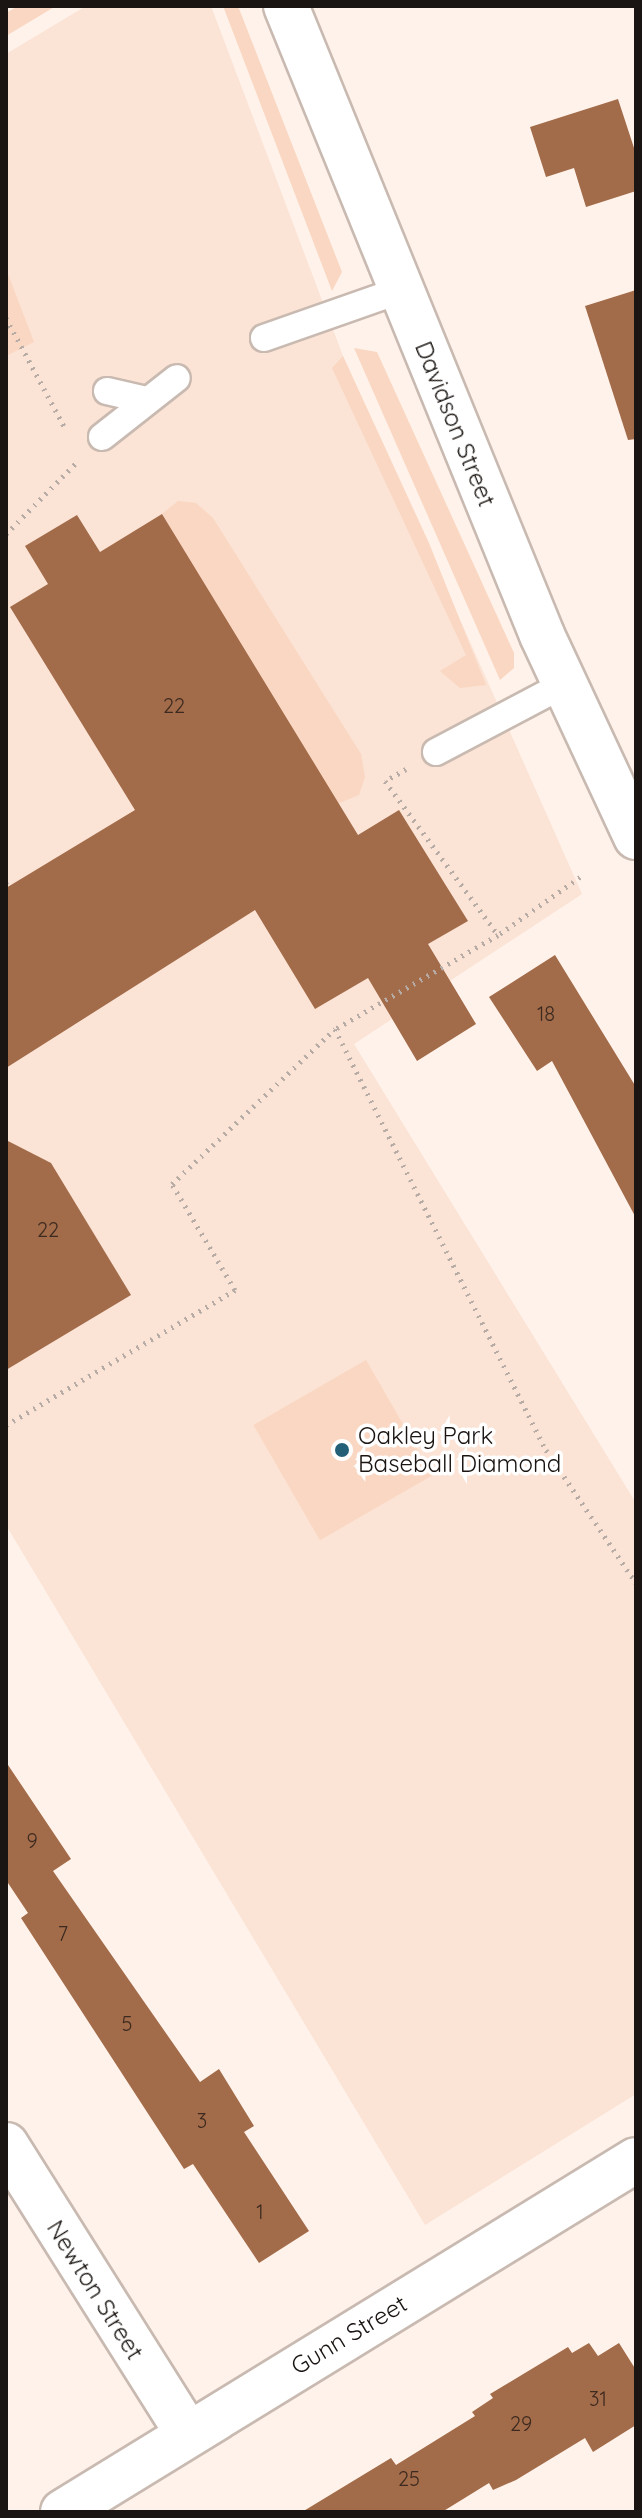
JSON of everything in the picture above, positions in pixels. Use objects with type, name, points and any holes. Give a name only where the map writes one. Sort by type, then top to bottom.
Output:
[{"type":"street","name":"Davidson Street","points":[[286,6],[563,685],[636,837]]},
{"type":"street","name":"Newton Street","points":[[6,2145],[188,2434]]},
{"type":"street","name":"Gunn Street","points":[[63,2512],[636,2160]]},
{"type":"lane","points":[[264,338],[401,290]]},
{"type":"lane","points":[[102,437],[145,400],[177,378]]},
{"type":"lane","points":[[107,391],[145,400]]},
{"type":"lane","points":[[436,752],[563,685]]},
{"type":"path","points":[[6,318],[83,456]]},
{"type":"path","points":[[6,534],[102,437]]},
{"type":"path","points":[[385,781],[498,935]]},
{"type":"path","points":[[6,1425],[235,1290],[172,1184],[335,1029],[498,935],[580,877]]},
{"type":"path","points":[[335,1029],[546,1450],[636,1583]]},
{"type":"shaded area","points":[[18,6],[56,6],[6,36],[6,13]]},
{"type":"shaded area","points":[[86,6],[211,6],[343,356],[582,894],[354,1044],[636,1503],[636,2094],[425,2225],[6,1525],[6,54]]},
{"type":"shaded area","points":[[223,6],[238,6],[342,272],[332,291]]},
{"type":"shaded area","points":[[6,269],[34,342],[6,356]]},
{"type":"shaded area","points":[[354,348],[377,352],[514,653],[514,668],[500,680]]},
{"type":"shaded area","points":[[343,356],[429,543],[486,685],[460,688],[440,671],[466,655],[332,368]]},
{"type":"shaded area","points":[[178,501],[196,503],[213,518],[361,754],[365,777],[359,795],[337,804],[162,514]]},
{"type":"shaded area","name":"Oakley Park Baseball Diamond","points":[[366,1360],[432,1475],[320,1540],[253,1425]]},
{"type":"building","points":[[618,99],[636,154],[636,191],[586,207],[574,168],[546,177],[530,127]]},
{"type":"building","points":[[636,290],[636,439],[628,440],[585,306]]},
{"type":"building","points":[[162,514],[358,835],[399,810],[468,921],[428,944],[476,1024],[417,1061],[368,978],[315,1009],[255,910],[6,1068],[6,888],[135,810],[10,607],[48,584],[25,546],[77,515],[100,552]]},
{"type":"building","points":[[555,955],[636,1087],[636,1218],[552,1061],[537,1071],[489,997]]},
{"type":"building","points":[[6,1140],[51,1163],[131,1295],[6,1370]]},
{"type":"building","points":[[6,1762],[71,1859],[53,1871],[200,2082],[219,2069],[254,2126],[244,2132],[309,2231],[259,2263],[193,2164],[184,2169],[21,1918],[28,1913],[6,1880]]},
{"type":"building","points":[[589,2343],[598,2356],[619,2343],[636,2370],[636,2425],[593,2452],[585,2438],[516,2480],[493,2490],[489,2483],[442,2512],[302,2512],[391,2458],[396,2465],[475,2416],[472,2412],[493,2398],[490,2394],[568,2347],[572,2353]]},
{"type":"place","name":"Oakley Park Baseball Diamond","points":[[342,1450]]}]
